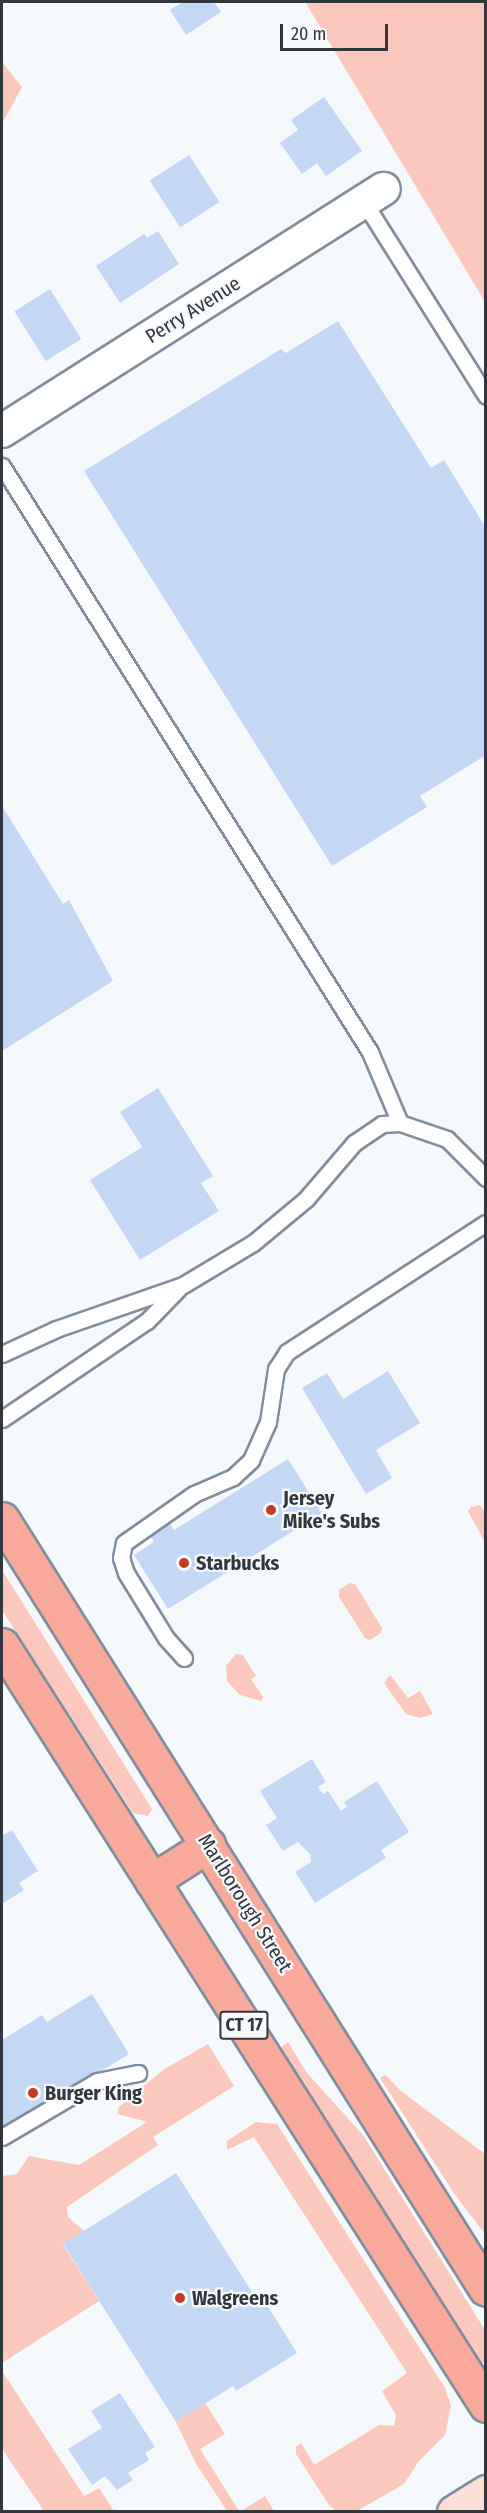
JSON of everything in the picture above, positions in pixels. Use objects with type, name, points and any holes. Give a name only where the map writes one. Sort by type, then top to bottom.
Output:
[{"type":"highway","name":"Marlborough Street","points":[[2,1519],[486,2289]]},
{"type":"highway","name":"CT 17","points":[[2,1646],[486,2405]]},
{"type":"highway","points":[[152,1881],[208,1845]]},
{"type":"highway","points":[[436,2209],[486,2259]]},
{"type":"main road","points":[[454,2511],[486,2492]]},
{"type":"street","name":"Perry Avenue","points":[[2,431],[374,195]]},
{"type":"lane","points":[[374,195],[486,396]]},
{"type":"lane","points":[[2,466],[370,1052],[399,1123]]},
{"type":"lane","points":[[2,1354],[46,1333],[183,1285],[253,1243],[291,1214],[366,1133],[382,1124],[399,1123],[447,1139],[486,1178]]},
{"type":"lane","points":[[184,1658],[166,1638],[126,1573],[121,1558],[124,1543],[194,1494],[233,1477],[251,1460],[268,1422],[276,1370],[287,1352],[486,1223]]},
{"type":"lane","points":[[2,1419],[147,1322],[183,1285]]},
{"type":"lane","points":[[2,2137],[97,2081],[138,2073]]},
{"type":"shaded area","points":[[305,2],[485,2],[485,302],[424,200]]},
{"type":"shaded area","points":[[2,62],[22,87],[2,124]]},
{"type":"shaded area","points":[[480,1505],[485,1513],[485,1542],[468,1511],[471,1507]]},
{"type":"shaded area","points":[[2,1570],[152,1809],[148,1816],[133,1813],[2,1610]]},
{"type":"shaded area","points":[[350,1583],[355,1584],[382,1628],[381,1633],[370,1640],[365,1638],[339,1597],[339,1590]]},
{"type":"shaded area","points":[[236,1654],[243,1655],[256,1676],[251,1679],[263,1697],[261,1701],[240,1695],[227,1681],[226,1666]]},
{"type":"shaded area","points":[[390,1675],[408,1698],[420,1691],[433,1714],[420,1718],[406,1714],[384,1683]]},
{"type":"shaded area","points":[[288,2042],[307,2073],[363,2135],[485,2330],[485,2362],[478,2364],[433,2296],[280,2048]]},
{"type":"shaded area","points":[[208,2044],[234,2086],[153,2137],[158,2145],[67,2207],[68,2217],[84,2231],[63,2245],[99,2301],[2,2363],[2,2176],[17,2174],[29,2156],[79,2165],[147,2122],[118,2114],[118,2108],[163,2070]]},
{"type":"shaded area","points":[[385,2075],[401,2091],[485,2154],[485,2234],[455,2195],[380,2078]]},
{"type":"shaded area","points":[[256,2122],[277,2124],[445,2388],[451,2406],[445,2435],[419,2461],[404,2484],[357,2511],[336,2511],[329,2505],[296,2454],[296,2447],[301,2443],[314,2465],[379,2425],[394,2426],[396,2415],[382,2391],[407,2373],[254,2137],[227,2150],[227,2141]]},
{"type":"shaded area","points":[[2,2371],[84,2496],[99,2488],[114,2511],[44,2511],[2,2449]]},
{"type":"shaded area","points":[[205,2403],[225,2434],[200,2449],[239,2511],[227,2511],[195,2462],[176,2422]]},
{"type":"shaded area","points":[[265,2496],[274,2511],[241,2511]]},
{"type":"building","points":[[183,2],[214,2],[221,12],[186,35],[170,10]]},
{"type":"building","points":[[324,97],[362,151],[326,176],[317,163],[302,174],[280,143],[298,130],[291,120]]},
{"type":"building","points":[[189,155],[219,202],[180,228],[150,181]]},
{"type":"building","points":[[158,231],[179,264],[120,303],[96,266],[144,234],[147,238]]},
{"type":"building","points":[[50,289],[81,339],[46,361],[14,311]]},
{"type":"building","points":[[338,321],[431,468],[444,460],[486,528],[486,755],[420,796],[427,807],[332,866],[84,471],[281,349],[286,353]]},
{"type":"building","points":[[2,806],[63,904],[69,900],[113,981],[2,1051]]},
{"type":"building","points":[[158,1088],[213,1176],[201,1183],[219,1211],[140,1260],[90,1180],[142,1147],[120,1112]]},
{"type":"building","points":[[388,1371],[420,1423],[376,1450],[392,1478],[366,1494],[302,1388],[327,1373],[343,1399]]},
{"type":"building","points":[[288,1459],[322,1513],[168,1609],[134,1555],[154,1542],[148,1532],[167,1520],[174,1530]]},
{"type":"building","points":[[312,1759],[326,1782],[318,1787],[323,1794],[328,1791],[341,1811],[347,1807],[344,1802],[377,1781],[409,1832],[381,1850],[386,1858],[315,1903],[295,1872],[311,1862],[310,1854],[298,1842],[283,1851],[266,1825],[277,1818],[260,1791]]},
{"type":"building","points":[[12,1830],[38,1871],[19,1883],[24,1890],[2,1904],[2,1836]]},
{"type":"building","name":"Burger King","points":[[92,1994],[129,2054],[2,2132],[2,2040],[42,2015],[47,2022]]},
{"type":"building","name":"Walgreens","points":[[176,2173],[254,2295],[259,2292],[297,2353],[236,2391],[233,2386],[176,2422],[63,2244]]},
{"type":"building","points":[[120,2393],[155,2447],[145,2453],[149,2460],[128,2473],[133,2480],[117,2490],[105,2476],[92,2485],[68,2449],[102,2428],[91,2411]]},
{"type":"place","name":"Jersey Mike's Subs","points":[[271,1510]]},
{"type":"place","name":"Starbucks","points":[[184,1563]]},
{"type":"place","name":"Burger King","points":[[33,2093]]},
{"type":"place","name":"Walgreens","points":[[180,2298]]}]
